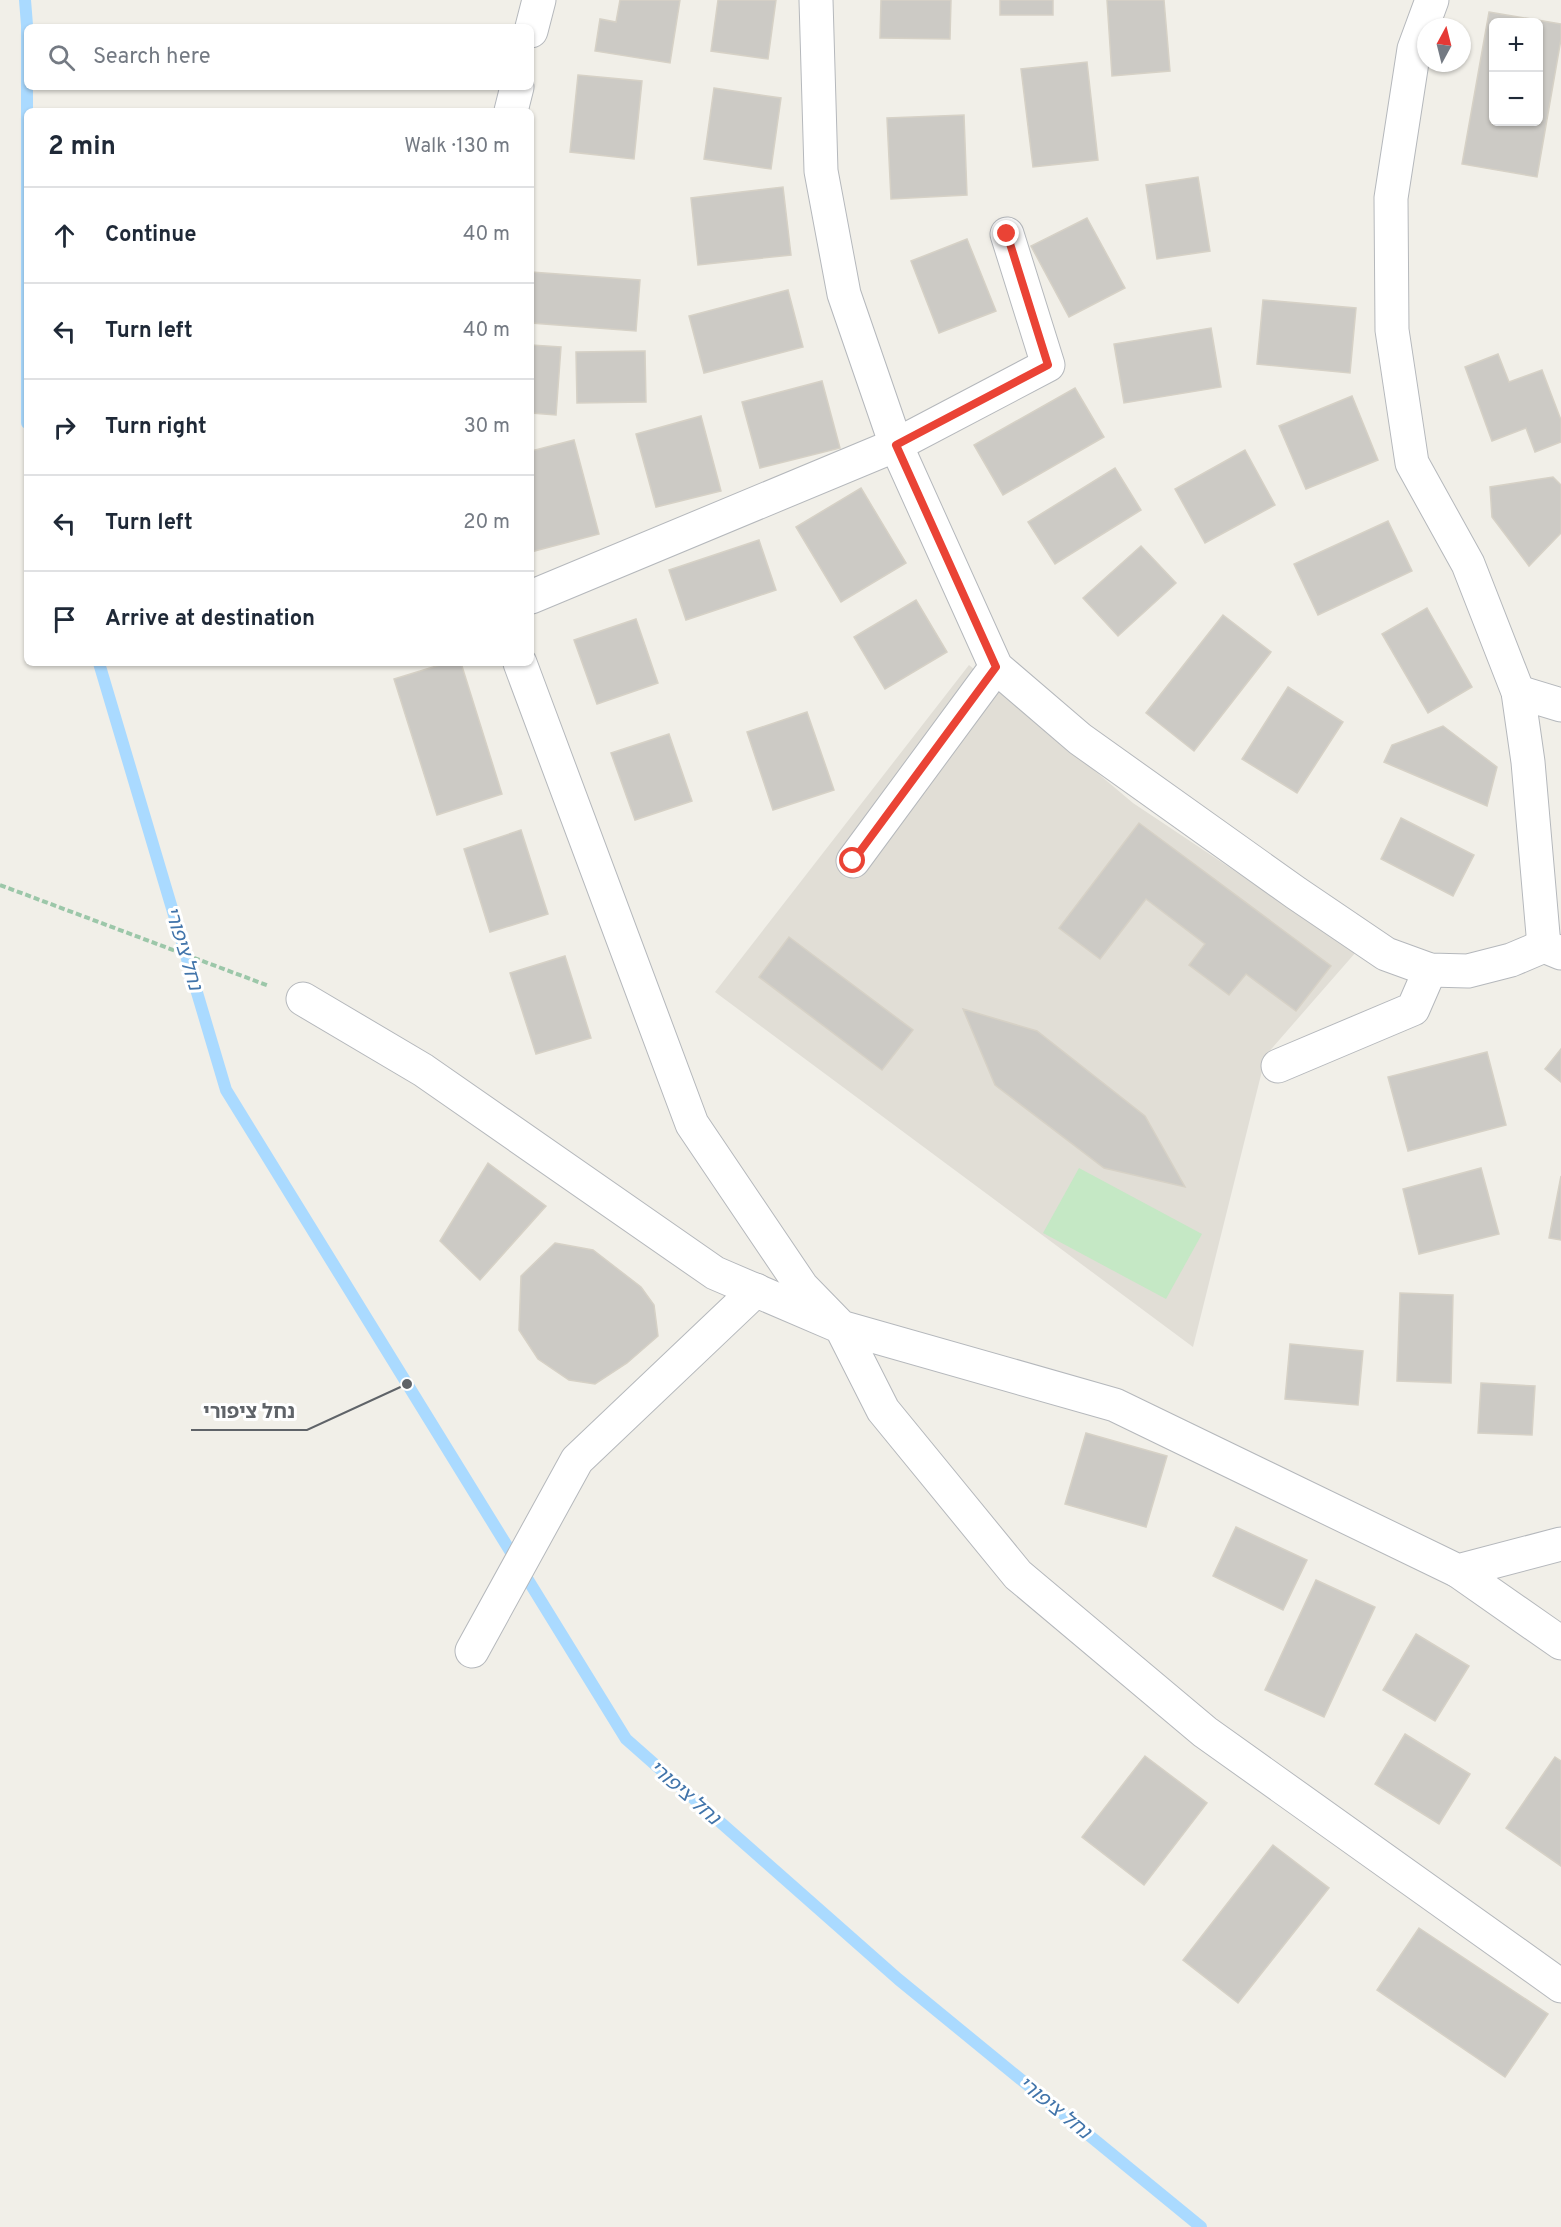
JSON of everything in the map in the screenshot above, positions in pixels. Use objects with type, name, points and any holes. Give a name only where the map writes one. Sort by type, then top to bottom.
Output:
[{"type":"street","points":[[533,24],[539,0]]},
{"type":"street","points":[[816,0],[821,171],[844,294],[896,445],[996,667],[1080,739],[1296,893],[1386,954],[1430,970],[1468,971],[1553,950],[1518,692],[1468,564],[1412,463],[1392,330],[1391,198],[1414,49],[1432,0]]},
{"type":"street","points":[[511,108],[516,90]]},
{"type":"street","points":[[534,596],[896,445],[1048,365],[1007,234]]},
{"type":"street","points":[[521,666],[692,1124],[802,1287],[841,1327],[883,1410],[1018,1575],[1205,1732],[1561,1986]]},
{"type":"street","points":[[853,861],[996,667]]},
{"type":"street","points":[[1518,692],[1561,705]]},
{"type":"street","points":[[1278,1066],[1413,1010],[1430,970]]},
{"type":"street","points":[[303,999],[423,1070],[715,1273],[841,1327],[1115,1405],[1458,1571],[1561,1643]]},
{"type":"street","points":[[472,1651],[577,1460],[756,1290]]},
{"type":"street","points":[[1458,1571],[1561,1544]]},
{"type":"path","points":[[0,885],[303,999]]},
{"type":"shaded area","points":[[969,665],[1133,803],[1356,952],[1266,1055],[1193,1347],[715,992]]},
{"type":"green space","points":[[1079,1168],[1202,1234],[1166,1299],[1043,1233]]},
{"type":"building","points":[[620,0],[680,0],[670,63],[595,51],[600,19],[616,22]]},
{"type":"building","points":[[718,0],[776,0],[768,59],[711,51]]},
{"type":"building","points":[[881,0],[951,0],[950,39],[880,38]]},
{"type":"building","points":[[1000,0],[1053,0],[1053,15],[1000,15]]},
{"type":"building","points":[[1107,0],[1164,0],[1170,71],[1112,76]]},
{"type":"building","points":[[1489,12],[1525,18],[1489,18],[1489,126],[1543,126],[1543,21],[1561,24],[1561,39],[1537,177],[1462,164]]},
{"type":"building","points":[[1087,62],[1098,160],[1033,167],[1021,69]]},
{"type":"building","points":[[578,75],[642,81],[634,159],[570,152]]},
{"type":"building","points":[[714,88],[781,98],[771,169],[704,159]]},
{"type":"building","points":[[964,115],[967,195],[891,199],[887,118]]},
{"type":"building","points":[[1198,177],[1210,251],[1157,259],[1146,185]]},
{"type":"building","points":[[783,187],[791,255],[698,265],[691,198]]},
{"type":"building","points":[[1087,218],[1125,288],[1069,317],[1031,246]]},
{"type":"building","points":[[967,239],[996,311],[939,333],[911,261]]},
{"type":"building","points":[[534,272],[640,280],[636,331],[534,323]]},
{"type":"building","points":[[788,290],[803,347],[704,373],[689,316]]},
{"type":"building","points":[[1263,300],[1356,308],[1350,373],[1257,364]]},
{"type":"building","points":[[1211,328],[1221,387],[1124,403],[1114,344]]},
{"type":"building","points":[[534,345],[561,347],[556,415],[534,413]]},
{"type":"building","points":[[645,351],[646,402],[577,403],[576,352]]},
{"type":"building","points":[[1498,354],[1509,382],[1542,370],[1561,420],[1561,442],[1535,452],[1526,428],[1492,441],[1465,367]]},
{"type":"building","points":[[822,381],[840,448],[760,468],[742,402]]},
{"type":"building","points":[[1075,388],[1104,437],[1003,495],[974,445]]},
{"type":"building","points":[[1352,396],[1378,460],[1306,489],[1279,426]]},
{"type":"building","points":[[701,416],[721,491],[656,507],[636,434]]},
{"type":"building","points":[[574,440],[599,534],[534,551],[534,450]]},
{"type":"building","points":[[1245,450],[1275,505],[1205,543],[1175,489]]},
{"type":"building","points":[[1115,468],[1141,510],[1055,564],[1028,522]]},
{"type":"building","points":[[1553,477],[1561,485],[1561,533],[1529,566],[1492,517],[1490,487]]},
{"type":"building","points":[[861,488],[906,563],[841,602],[796,527]]},
{"type":"building","points":[[1388,521],[1412,571],[1318,615],[1294,564]]},
{"type":"building","points":[[759,540],[776,590],[686,620],[669,570]]},
{"type":"building","points":[[1141,546],[1176,583],[1118,636],[1083,598]]},
{"type":"building","points":[[916,600],[947,652],[885,689],[854,637]]},
{"type":"building","points":[[1427,608],[1472,687],[1428,713],[1382,634]]},
{"type":"building","points":[[1223,615],[1271,652],[1194,751],[1146,713]]},
{"type":"building","points":[[636,619],[658,683],[597,704],[574,640]]},
{"type":"building","points":[[436,666],[462,666],[502,794],[437,815],[394,679]]},
{"type":"building","points":[[1288,687],[1343,722],[1297,793],[1242,759]]},
{"type":"building","points":[[807,712],[834,790],[773,810],[747,732]]},
{"type":"building","points":[[1443,726],[1497,767],[1487,806],[1384,762],[1392,745]]},
{"type":"building","points":[[669,734],[692,801],[635,820],[611,753]]},
{"type":"building","points":[[1401,818],[1474,855],[1453,896],[1381,859]]},
{"type":"building","points":[[1139,823],[1331,966],[1296,1011],[1246,974],[1229,995],[1189,965],[1205,944],[1146,899],[1100,959],[1059,928]]},
{"type":"building","points":[[521,830],[548,914],[490,932],[464,849]]},
{"type":"building","points":[[789,937],[913,1030],[882,1070],[759,977]]},
{"type":"building","points":[[565,956],[591,1038],[536,1054],[510,973]]},
{"type":"building","points":[[963,1009],[1037,1031],[1145,1116],[1185,1187],[1104,1168],[995,1085]]},
{"type":"building","points":[[1561,1049],[1561,1082],[1545,1069]]},
{"type":"building","points":[[1487,1052],[1506,1125],[1408,1151],[1388,1077]]},
{"type":"building","points":[[488,1163],[546,1206],[480,1280],[440,1241]]},
{"type":"building","points":[[1481,1168],[1499,1234],[1419,1254],[1403,1189]]},
{"type":"building","points":[[1561,1176],[1561,1240],[1549,1238]]},
{"type":"building","points":[[555,1243],[593,1250],[641,1287],[654,1305],[658,1336],[627,1363],[595,1384],[569,1380],[538,1359],[519,1330],[521,1276]]},
{"type":"building","points":[[1400,1293],[1453,1295],[1451,1383],[1397,1381]]},
{"type":"building","points":[[1290,1344],[1363,1351],[1358,1405],[1285,1399]]},
{"type":"building","points":[[1481,1383],[1535,1386],[1532,1435],[1478,1433]]},
{"type":"building","points":[[1086,1433],[1167,1456],[1146,1527],[1065,1504]]},
{"type":"building","points":[[1236,1527],[1307,1560],[1283,1610],[1213,1576]]},
{"type":"building","points":[[1316,1580],[1375,1607],[1324,1717],[1265,1690]]},
{"type":"building","points":[[1416,1634],[1469,1666],[1435,1721],[1383,1690]]},
{"type":"building","points":[[1405,1734],[1470,1774],[1439,1824],[1375,1784]]},
{"type":"building","points":[[1145,1756],[1207,1803],[1144,1885],[1082,1837]]},
{"type":"building","points":[[1555,1757],[1561,1761],[1561,1866],[1506,1828]]},
{"type":"building","points":[[1273,1845],[1329,1888],[1238,2003],[1183,1960]]},
{"type":"building","points":[[1419,1928],[1548,2014],[1505,2077],[1377,1990]]},
{"type":"waterway","name":"נחל ציפורי","points":[[25,0],[27,24]]},
{"type":"waterway","name":"נחל ציפורי","points":[[27,90],[27,108]]},
{"type":"waterway","name":"נחל ציפורי","points":[[100,666],[226,1090],[626,1739],[898,1979],[1201,2227]]},
{"type":"place","name":"נחל ציפורי","points":[[407,1384]]},
{"type":"route","points":[[853,861],[996,667],[896,445],[1048,365],[1007,234]]}]
